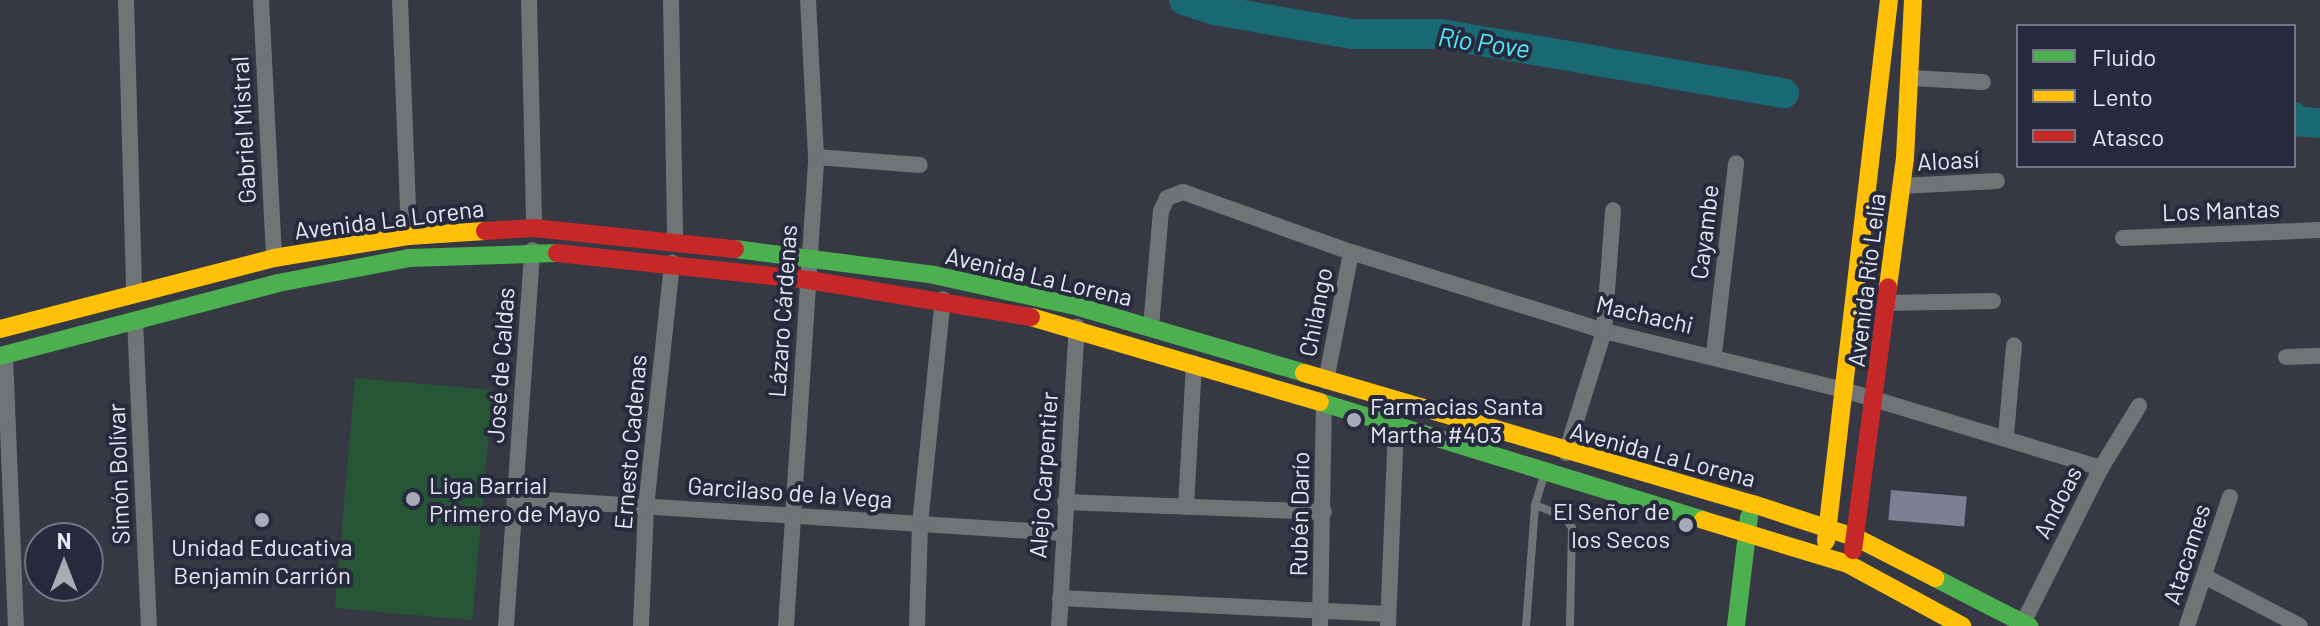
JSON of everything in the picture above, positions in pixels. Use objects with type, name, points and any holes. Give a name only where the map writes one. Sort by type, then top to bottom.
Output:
[{"type":"main road","name":"Avenida Río Lelia","points":[[1822,555],[1829,527],[1889,0]]},
{"type":"main road","name":"Avenida Río Lelia","points":[[1848,564],[1857,538],[1901,186],[1912,78],[1913,0]]},
{"type":"main road","name":"Avenida La Lorena","points":[[0,329],[274,258],[409,236],[534,228],[675,240],[811,257],[934,275],[1151,327],[1566,453],[1753,504],[1857,538],[2026,624]]},
{"type":"main road","name":"Avenida La Lorena","points":[[2,355],[278,283],[409,258],[532,250],[672,262],[809,280],[943,299],[1077,327],[1822,555],[1848,564],[1962,626]]},
{"type":"main road","points":[[1736,626],[1745,531],[1753,504]]},
{"type":"street","points":[[126,0],[134,293]]},
{"type":"street","name":"Gabriel Mistral","points":[[261,0],[274,258]]},
{"type":"street","points":[[400,0],[409,236]]},
{"type":"street","points":[[529,0],[534,228]]},
{"type":"street","points":[[671,0],[675,240]]},
{"type":"street","name":"Lázaro Cárdenas","points":[[786,626],[816,157],[808,0]]},
{"type":"street","points":[[1912,78],[1983,82]]},
{"type":"street","points":[[816,157],[920,165]]},
{"type":"street","name":"Cayambe","points":[[1714,354],[1736,163]]},
{"type":"street","name":"Aloasí","points":[[1901,186],[1997,181]]},
{"type":"street","name":"Machachi","points":[[1151,327],[1161,211],[1167,198],[1183,192],[1351,252],[1604,331],[1714,354],[2006,435],[2101,468]]},
{"type":"street","points":[[1566,453],[1604,331],[1613,210]]},
{"type":"street","name":"Los Mantas","points":[[2123,238],[2320,230]]},
{"type":"street","name":"José de Caldas","points":[[506,626],[532,250]]},
{"type":"street","name":"Chilango","points":[[1326,381],[1351,252]]},
{"type":"street","name":"Ernesto Cadenas","points":[[641,626],[646,507],[672,262]]},
{"type":"street","points":[[917,626],[920,524],[943,299]]},
{"type":"street","points":[[1885,303],[1993,301]]},
{"type":"street","name":"Simón Bolívar","points":[[135,320],[149,626]]},
{"type":"street","name":"Alejo Carpentier","points":[[1059,626],[1062,533],[1077,327]]},
{"type":"street","points":[[2006,435],[2014,345]]},
{"type":"street","points":[[2,355],[16,626]]},
{"type":"street","points":[[2286,357],[2320,356]]},
{"type":"street","points":[[1186,507],[1194,363]]},
{"type":"street","name":"Rubén Darío","points":[[1320,618],[1324,403]]},
{"type":"street","name":"Andoas","points":[[2026,624],[2101,468],[2139,406]]},
{"type":"street","points":[[1060,598],[1320,618],[1388,620],[1396,425]]},
{"type":"street","name":"Atacames","points":[[2187,626],[2230,497]]},
{"type":"street","name":"Garcilaso de la Vega","points":[[514,498],[1062,533]]},
{"type":"street","points":[[1065,502],[1324,512]]},
{"type":"street","points":[[2204,576],[2300,626]]},
{"type":"lane","points":[[1526,626],[1535,505],[1545,471]]},
{"type":"lane","points":[[1535,505],[1564,516],[1572,528],[1570,626]]},
{"type":"green space","name":"Liga Barrial Primero de Mayo","points":[[355,378],[492,390],[472,620],[335,608]]},
{"type":"building","points":[[1891,490],[1967,497],[1964,527],[1888,520]]},
{"type":"waterway","name":"Río Pove","points":[[1184,0],[1214,10],[1352,34],[1441,34],[1784,93]]},
{"type":"waterway","points":[[2296,121],[2320,123]]},
{"type":"traffic: fast","points":[[735,249],[934,275],[1079,307],[1304,373]]},
{"type":"traffic: fast","points":[[0,356],[278,283],[409,258],[557,253]]},
{"type":"traffic: fast","points":[[1320,402],[1703,520]]},
{"type":"traffic: fast","points":[[1736,626],[1749,517]]},
{"type":"traffic: fast","points":[[1935,578],[2029,626]]},
{"type":"traffic: slow","points":[[1826,541],[1889,0]]},
{"type":"traffic: slow","points":[[1888,287],[1905,158],[1913,0]]},
{"type":"traffic: slow","points":[[0,329],[274,258],[409,236],[485,231]]},
{"type":"traffic: slow","points":[[1031,317],[1320,402]]},
{"type":"traffic: slow","points":[[1304,373],[1753,504],[1857,538],[1935,578]]},
{"type":"traffic: slow","points":[[1703,520],[1848,564],[1962,626]]},
{"type":"traffic: jam","points":[[485,231],[534,228],[735,249]]},
{"type":"traffic: jam","points":[[557,253],[809,280],[1031,317]]},
{"type":"traffic: jam","points":[[1853,550],[1888,287]]},
{"type":"place","name":"Farmacias Santa Martha #403","points":[[1354,420]]},
{"type":"place","name":"Liga Barrial Primero de Mayo","points":[[413,499]]},
{"type":"place","name":"Unidad Educativa Benjamín Carrión","points":[[262,520]]},
{"type":"place","name":"El Señor de los Secos","points":[[1686,525]]}]
